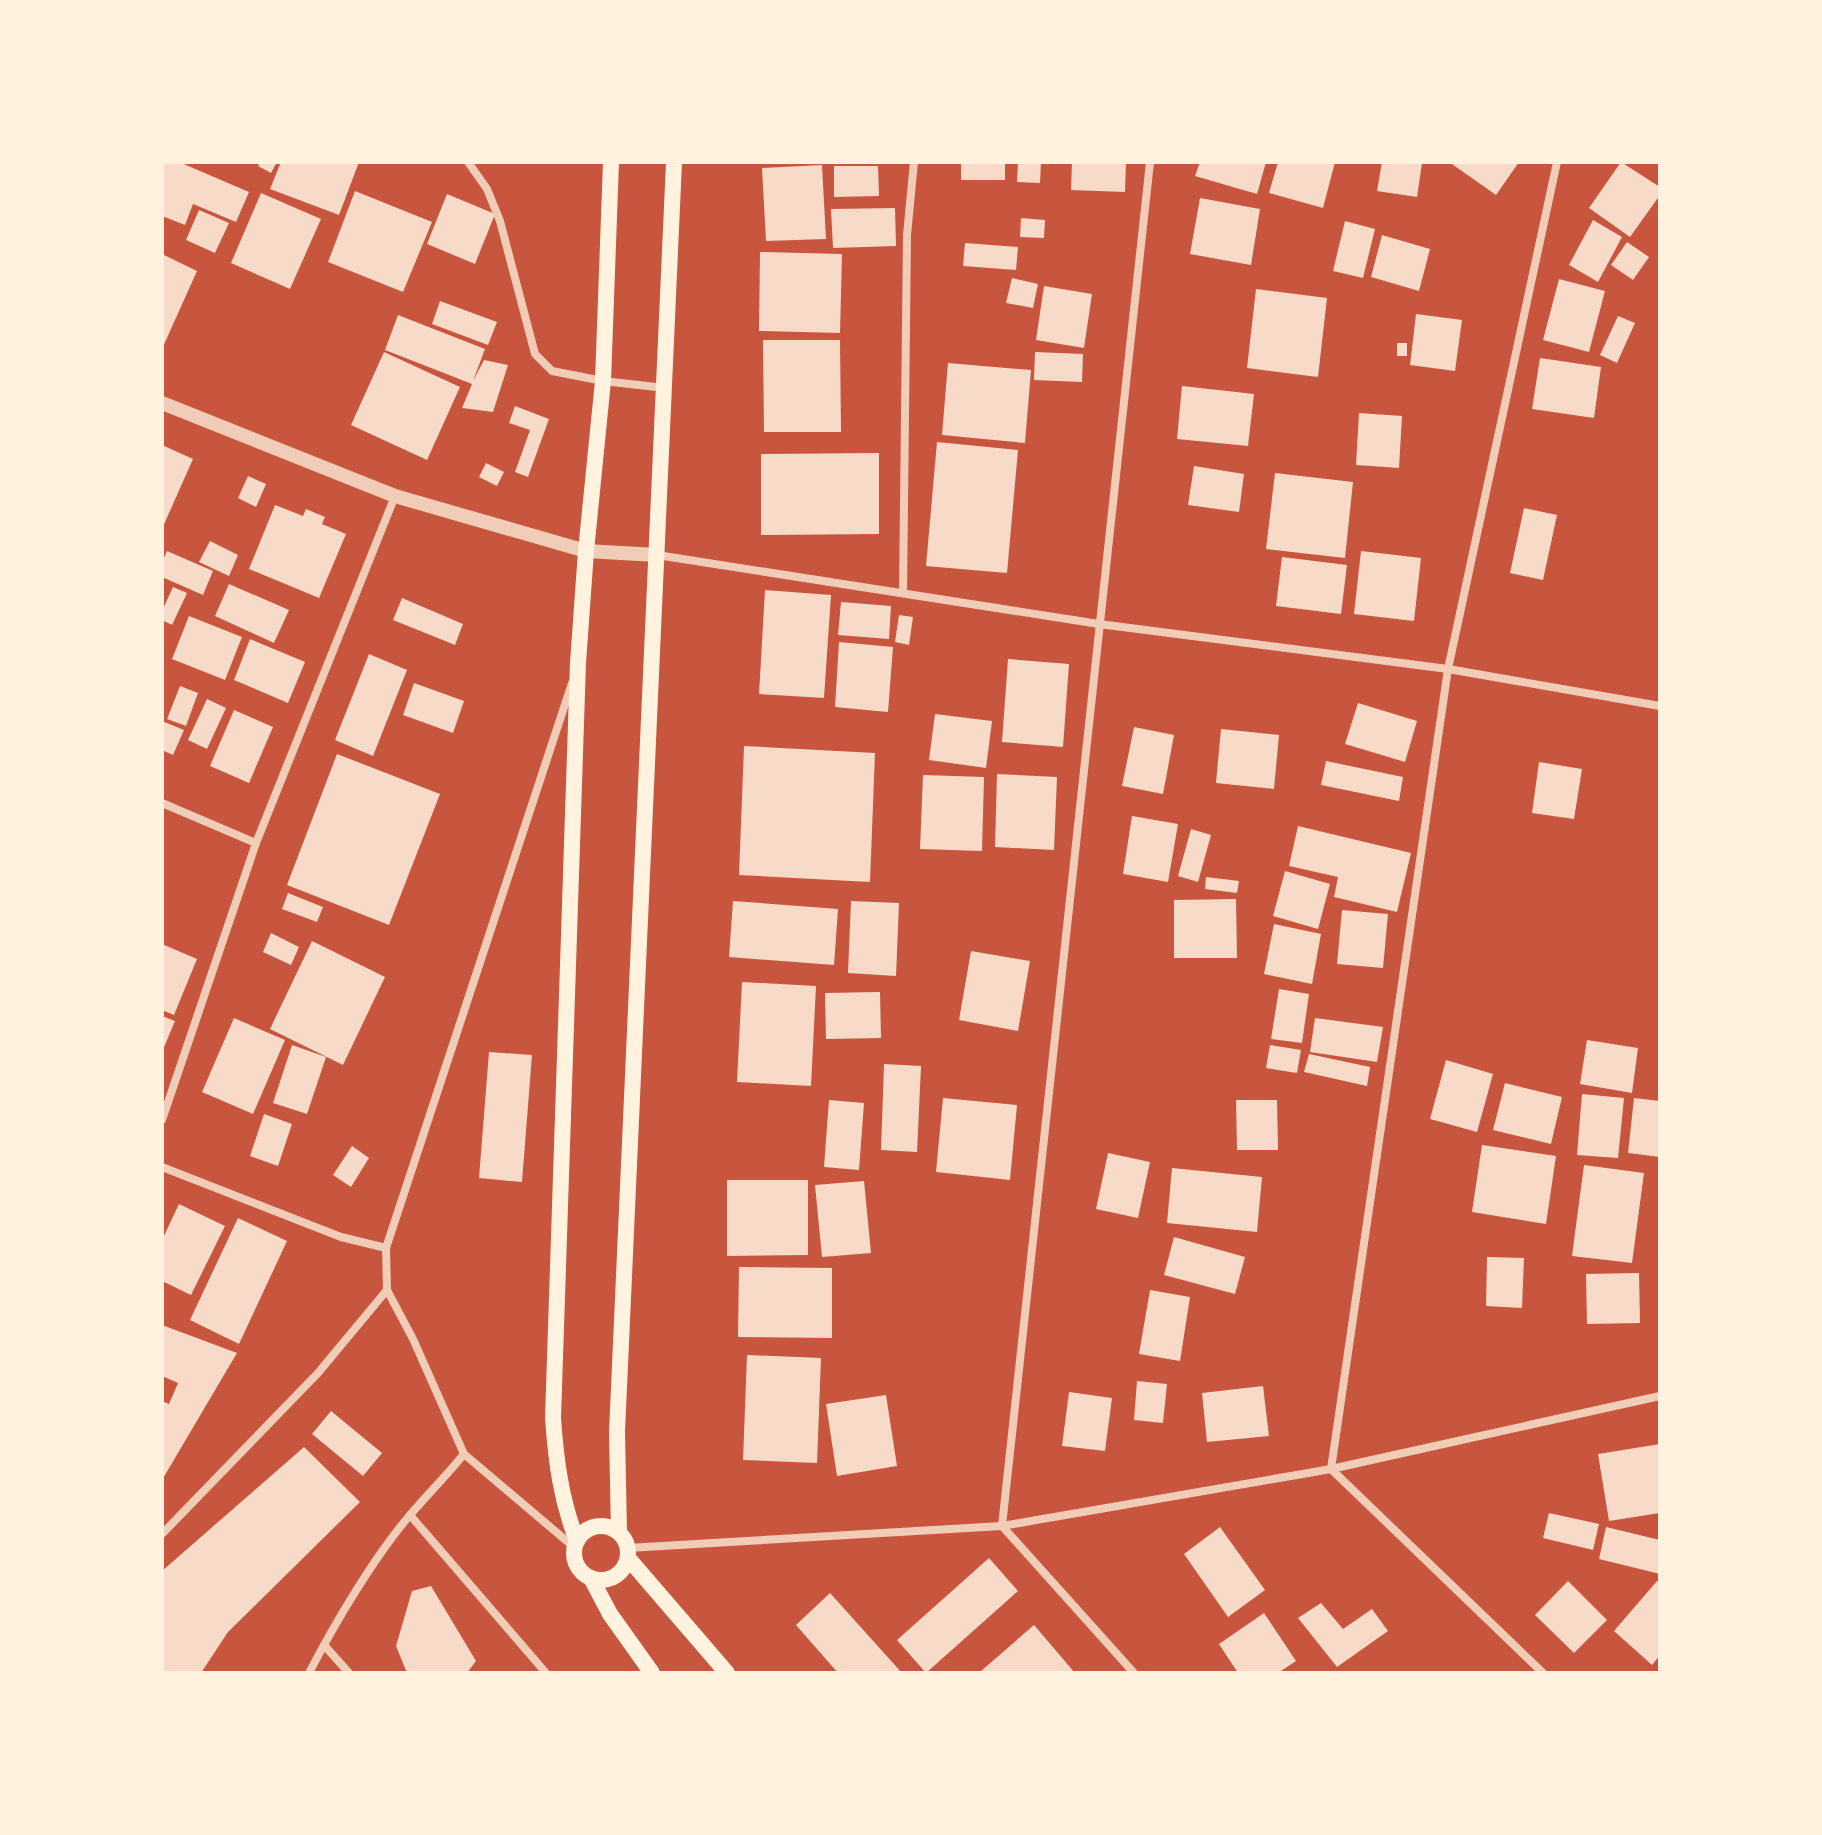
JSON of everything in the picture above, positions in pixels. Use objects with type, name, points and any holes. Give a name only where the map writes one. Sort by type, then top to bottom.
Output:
[{"type":"main road","points":[[611,162],[603,381],[578,663],[553,1418],[556,1468],[576,1544],[575,1560],[581,1571],[600,1580],[618,1574],[628,1553]]},
{"type":"main road","points":[[674,162],[617,1432],[619,1532],[628,1553],[727,1673]]},
{"type":"main road","points":[[576,1544],[590,1528],[600,1526],[619,1532]]},
{"type":"main road","points":[[591,1578],[610,1614],[652,1673]]},
{"type":"street","points":[[468,162],[487,189],[500,221],[535,354],[552,371],[666,388]]},
{"type":"street","points":[[903,593],[907,235],[914,162]]},
{"type":"street","points":[[1134,1673],[1002,1526],[1150,162]]},
{"type":"street","points":[[1331,1469],[1448,669],[1557,162]]},
{"type":"street","points":[[162,403],[395,496],[586,551],[657,555],[1099,624],[1448,669],[1660,706]]},
{"type":"street","points":[[162,1120],[256,843],[395,496]]},
{"type":"street","points":[[576,1544],[464,1454],[413,1339],[387,1290],[386,1248],[578,663]]},
{"type":"street","points":[[162,803],[256,843]]},
{"type":"street","points":[[162,1167],[341,1237],[386,1248]]},
{"type":"street","points":[[162,1534],[318,1373],[387,1290]]},
{"type":"street","points":[[628,1553],[1002,1526],[1331,1469],[1660,1396]]},
{"type":"street","points":[[309,1673],[388,1544],[464,1454]]},
{"type":"street","points":[[1331,1469],[1543,1673]]},
{"type":"street","points":[[410,1515],[546,1673]]},
{"type":"street","points":[[324,1645],[349,1673]]},
{"type":"building","points":[[162,162],[179,162],[249,192],[236,222],[193,204],[185,225],[162,216]]},
{"type":"building","points":[[260,162],[277,162],[271,173],[258,166]]},
{"type":"building","points":[[281,162],[359,162],[339,215],[270,189]]},
{"type":"building","points":[[961,162],[1005,162],[1005,180],[961,180]]},
{"type":"building","points":[[1018,162],[1041,162],[1040,183],[1017,182]]},
{"type":"building","points":[[1072,162],[1126,162],[1125,192],[1071,190]]},
{"type":"building","points":[[1200,162],[1266,162],[1257,194],[1195,176]]},
{"type":"building","points":[[1278,162],[1335,162],[1323,208],[1269,193]]},
{"type":"building","points":[[1382,162],[1422,163],[1417,197],[1377,191]]},
{"type":"building","points":[[1449,162],[1519,162],[1496,195]]},
{"type":"building","points":[[1621,162],[1660,187],[1660,195],[1630,237],[1589,208]]},
{"type":"building","points":[[822,165],[826,239],[766,241],[762,168]]},
{"type":"building","points":[[834,166],[878,166],[879,196],[834,197]]},
{"type":"building","points":[[355,191],[432,222],[403,292],[328,262]]},
{"type":"building","points":[[261,193],[321,219],[290,289],[231,263]]},
{"type":"building","points":[[447,194],[495,214],[475,264],[427,244]]},
{"type":"building","points":[[1200,198],[1260,209],[1251,265],[1190,254]]},
{"type":"building","points":[[895,208],[896,246],[833,248],[831,209]]},
{"type":"building","points":[[199,210],[229,223],[215,253],[186,240]]},
{"type":"building","points":[[1021,218],[1045,220],[1044,238],[1020,237]]},
{"type":"building","points":[[1593,220],[1622,237],[1598,282],[1569,265]]},
{"type":"building","points":[[1345,221],[1375,229],[1363,278],[1333,271]]},
{"type":"building","points":[[1382,235],[1430,249],[1419,291],[1371,277]]},
{"type":"building","points":[[1627,242],[1649,257],[1633,280],[1611,265]]},
{"type":"building","points":[[965,243],[1018,247],[1016,270],[963,266]]},
{"type":"building","points":[[760,252],[842,254],[840,333],[759,331]]},
{"type":"building","points":[[162,254],[197,271],[162,349]]},
{"type":"building","points":[[1012,278],[1038,284],[1033,308],[1006,303]]},
{"type":"building","points":[[1559,279],[1605,291],[1589,352],[1543,340]]},
{"type":"building","points":[[1044,286],[1092,294],[1084,348],[1036,340]]},
{"type":"building","points":[[1256,289],[1327,298],[1318,377],[1247,368]]},
{"type":"building","points":[[440,301],[497,322],[488,345],[432,324]]},
{"type":"building","points":[[1416,314],[1462,320],[1455,371],[1410,365]]},
{"type":"building","points":[[398,315],[485,349],[473,381],[484,360],[508,365],[493,412],[462,408],[472,384],[385,350]]},
{"type":"building","points":[[1618,316],[1635,323],[1617,363],[1600,355]]},
{"type":"building","points":[[763,340],[840,340],[841,432],[764,432]]},
{"type":"building","points":[[1397,343],[1407,343],[1407,356],[1397,356]]},
{"type":"building","points":[[384,352],[460,387],[427,460],[351,425]]},
{"type":"building","points":[[1035,352],[1083,354],[1082,382],[1034,380]]},
{"type":"building","points":[[1540,358],[1601,367],[1594,418],[1532,409]]},
{"type":"building","points":[[948,363],[1031,370],[1025,443],[942,435]]},
{"type":"building","points":[[1182,386],[1254,394],[1248,446],[1177,439]]},
{"type":"building","points":[[515,406],[549,419],[528,477],[515,472],[530,430],[509,423]]},
{"type":"building","points":[[1359,413],[1402,416],[1399,468],[1356,465]]},
{"type":"building","points":[[937,442],[1018,450],[1007,573],[926,566]]},
{"type":"building","points":[[162,445],[193,459],[162,529]]},
{"type":"building","points":[[879,453],[879,534],[761,535],[761,454]]},
{"type":"building","points":[[486,463],[504,472],[497,486],[479,477]]},
{"type":"building","points":[[1194,466],[1244,474],[1239,512],[1188,505]]},
{"type":"building","points":[[1275,473],[1353,482],[1345,558],[1266,549]]},
{"type":"building","points":[[248,476],[266,484],[256,507],[238,498]]},
{"type":"building","points":[[275,505],[303,516],[306,509],[325,517],[322,524],[346,534],[319,598],[249,569]]},
{"type":"building","points":[[1524,508],[1557,515],[1543,580],[1510,573]]},
{"type":"building","points":[[210,541],[238,555],[229,576],[199,562]]},
{"type":"building","points":[[167,551],[213,571],[203,595],[162,577],[162,562]]},
{"type":"building","points":[[1361,551],[1421,558],[1414,621],[1354,614]]},
{"type":"building","points":[[1282,557],[1347,565],[1341,614],[1276,606]]},
{"type":"building","points":[[229,584],[289,610],[274,643],[215,616]]},
{"type":"building","points":[[173,587],[187,593],[172,625],[162,620],[162,611]]},
{"type":"building","points":[[765,590],[831,595],[824,698],[759,694]]},
{"type":"building","points":[[402,598],[463,624],[455,645],[393,620]]},
{"type":"building","points":[[841,602],[891,606],[889,639],[838,635]]},
{"type":"building","points":[[899,615],[913,617],[909,645],[895,642]]},
{"type":"building","points":[[189,616],[242,637],[225,680],[172,659]]},
{"type":"building","points":[[250,639],[305,662],[288,703],[234,680]]},
{"type":"building","points":[[839,642],[893,647],[888,712],[835,707]]},
{"type":"building","points":[[369,654],[407,670],[373,756],[335,740]]},
{"type":"building","points":[[1008,659],[1069,664],[1063,747],[1002,742]]},
{"type":"building","points":[[414,683],[464,701],[453,733],[403,715]]},
{"type":"building","points":[[180,686],[198,693],[186,726],[167,719]]},
{"type":"building","points":[[207,699],[226,708],[207,749],[188,740]]},
{"type":"building","points":[[1358,703],[1417,721],[1405,762],[1345,744]]},
{"type":"building","points":[[234,710],[273,727],[249,783],[210,766]]},
{"type":"building","points":[[935,714],[992,721],[986,768],[929,760]]},
{"type":"building","points":[[162,721],[184,730],[173,755],[162,750]]},
{"type":"building","points":[[1134,727],[1174,735],[1163,794],[1122,786]]},
{"type":"building","points":[[1221,729],[1279,735],[1274,789],[1216,783]]},
{"type":"building","points":[[744,746],[875,753],[870,882],[739,875]]},
{"type":"building","points":[[337,754],[440,794],[389,925],[287,885]]},
{"type":"building","points":[[1326,761],[1403,777],[1399,801],[1321,785]]},
{"type":"building","points":[[1539,762],[1582,769],[1574,819],[1532,813]]},
{"type":"building","points":[[997,774],[1057,777],[1054,850],[995,847]]},
{"type":"building","points":[[923,775],[984,777],[982,851],[920,849]]},
{"type":"building","points":[[1132,816],[1178,824],[1168,882],[1123,874]]},
{"type":"building","points":[[1298,826],[1411,853],[1397,912],[1334,897],[1338,877],[1289,866]]},
{"type":"building","points":[[1191,829],[1211,835],[1198,882],[1178,876]]},
{"type":"building","points":[[1285,871],[1330,884],[1318,929],[1273,916]]},
{"type":"building","points":[[1206,877],[1239,881],[1237,893],[1205,889]]},
{"type":"building","points":[[288,893],[323,907],[317,922],[282,909]]},
{"type":"building","points":[[1236,899],[1237,958],[1174,958],[1174,900]]},
{"type":"building","points":[[733,901],[838,909],[834,965],[729,957]]},
{"type":"building","points":[[851,901],[899,903],[896,976],[848,973]]},
{"type":"building","points":[[1342,910],[1388,914],[1383,968],[1337,964]]},
{"type":"building","points":[[1274,924],[1321,934],[1312,984],[1264,974]]},
{"type":"building","points":[[271,933],[299,947],[291,965],[263,952]]},
{"type":"building","points":[[312,941],[385,977],[343,1065],[270,1029]]},
{"type":"building","points":[[162,944],[197,959],[174,1015],[162,1010]]},
{"type":"building","points":[[971,951],[1030,961],[1018,1031],[959,1020]]},
{"type":"building","points":[[742,982],[816,986],[811,1086],[737,1082]]},
{"type":"building","points":[[1279,989],[1309,994],[1302,1043],[1271,1039]]},
{"type":"building","points":[[880,992],[881,1038],[826,1039],[825,993]]},
{"type":"building","points":[[162,1016],[175,1021],[162,1052]]},
{"type":"building","points":[[234,1018],[285,1040],[253,1114],[202,1092]]},
{"type":"building","points":[[1315,1018],[1383,1027],[1377,1062],[1310,1052]]},
{"type":"building","points":[[1587,1040],[1638,1048],[1632,1093],[1580,1084]]},
{"type":"building","points":[[292,1045],[326,1057],[307,1114],[273,1103]]},
{"type":"building","points":[[1270,1045],[1301,1050],[1297,1073],[1266,1068]]},
{"type":"building","points":[[489,1052],[532,1055],[522,1182],[479,1178]]},
{"type":"building","points":[[1309,1054],[1370,1067],[1367,1086],[1304,1072]]},
{"type":"building","points":[[1446,1060],[1493,1074],[1477,1132],[1430,1119]]},
{"type":"building","points":[[884,1064],[921,1066],[917,1152],[881,1150]]},
{"type":"building","points":[[1505,1083],[1562,1097],[1551,1144],[1493,1130]]},
{"type":"building","points":[[1582,1094],[1624,1098],[1618,1158],[1577,1155]]},
{"type":"building","points":[[943,1098],[1017,1105],[1010,1180],[936,1172]]},
{"type":"building","points":[[1634,1098],[1660,1101],[1660,1157],[1628,1153]]},
{"type":"building","points":[[829,1100],[864,1103],[859,1170],[824,1167]]},
{"type":"building","points":[[1236,1100],[1277,1100],[1278,1150],[1237,1150]]},
{"type":"building","points":[[264,1114],[292,1124],[278,1166],[250,1156]]},
{"type":"building","points":[[1482,1145],[1556,1156],[1546,1224],[1472,1212]]},
{"type":"building","points":[[352,1146],[369,1158],[351,1187],[333,1175]]},
{"type":"building","points":[[1108,1153],[1150,1162],[1138,1218],[1096,1209]]},
{"type":"building","points":[[1584,1165],[1644,1173],[1632,1263],[1572,1256]]},
{"type":"building","points":[[1172,1168],[1262,1177],[1257,1232],[1167,1223]]},
{"type":"building","points":[[727,1180],[808,1180],[808,1255],[727,1256]]},
{"type":"building","points":[[864,1181],[871,1253],[822,1257],[815,1185]]},
{"type":"building","points":[[179,1204],[225,1226],[191,1295],[162,1281],[162,1240]]},
{"type":"building","points":[[238,1218],[287,1241],[239,1344],[190,1320]]},
{"type":"building","points":[[1174,1237],[1245,1257],[1235,1294],[1164,1275]]},
{"type":"building","points":[[1487,1257],[1524,1258],[1522,1308],[1486,1306]]},
{"type":"building","points":[[739,1267],[832,1268],[832,1338],[738,1337]]},
{"type":"building","points":[[1639,1273],[1640,1323],[1587,1324],[1586,1274]]},
{"type":"building","points":[[1150,1290],[1190,1297],[1180,1361],[1139,1354]]},
{"type":"building","points":[[162,1325],[237,1353],[162,1480],[162,1401],[169,1404],[178,1383],[162,1376]]},
{"type":"building","points":[[747,1355],[821,1358],[817,1463],[743,1460]]},
{"type":"building","points":[[1137,1381],[1167,1384],[1163,1423],[1134,1420]]},
{"type":"building","points":[[1263,1386],[1269,1436],[1207,1442],[1202,1393]]},
{"type":"building","points":[[1069,1392],[1112,1398],[1105,1451],[1062,1446]]},
{"type":"building","points":[[886,1395],[897,1466],[837,1476],[826,1404]]},
{"type":"building","points":[[331,1411],[382,1453],[363,1476],[312,1434]]},
{"type":"building","points":[[1660,1444],[1660,1513],[1609,1521],[1598,1454]]},
{"type":"building","points":[[304,1447],[360,1502],[228,1632],[201,1673],[162,1673],[162,1571]]},
{"type":"building","points":[[1549,1513],[1599,1524],[1593,1550],[1543,1538]]},
{"type":"building","points":[[1220,1527],[1265,1590],[1228,1617],[1184,1554]]},
{"type":"building","points":[[1606,1527],[1660,1540],[1660,1574],[1599,1559]]},
{"type":"building","points":[[989,1558],[1018,1591],[926,1673],[897,1640]]},
{"type":"building","points":[[1568,1581],[1607,1620],[1574,1653],[1535,1615]]},
{"type":"building","points":[[1657,1581],[1660,1584],[1660,1655],[1652,1665],[1614,1631]]},
{"type":"building","points":[[431,1586],[476,1661],[467,1673],[407,1673],[396,1646],[412,1591]]},
{"type":"building","points":[[830,1593],[902,1673],[838,1673],[796,1625]]},
{"type":"building","points":[[1321,1603],[1343,1629],[1372,1609],[1388,1631],[1337,1667],[1298,1618]]},
{"type":"building","points":[[1264,1613],[1296,1661],[1278,1673],[1238,1673],[1219,1644]]},
{"type":"building","points":[[1034,1625],[1075,1673],[982,1673],[981,1671]]}]
